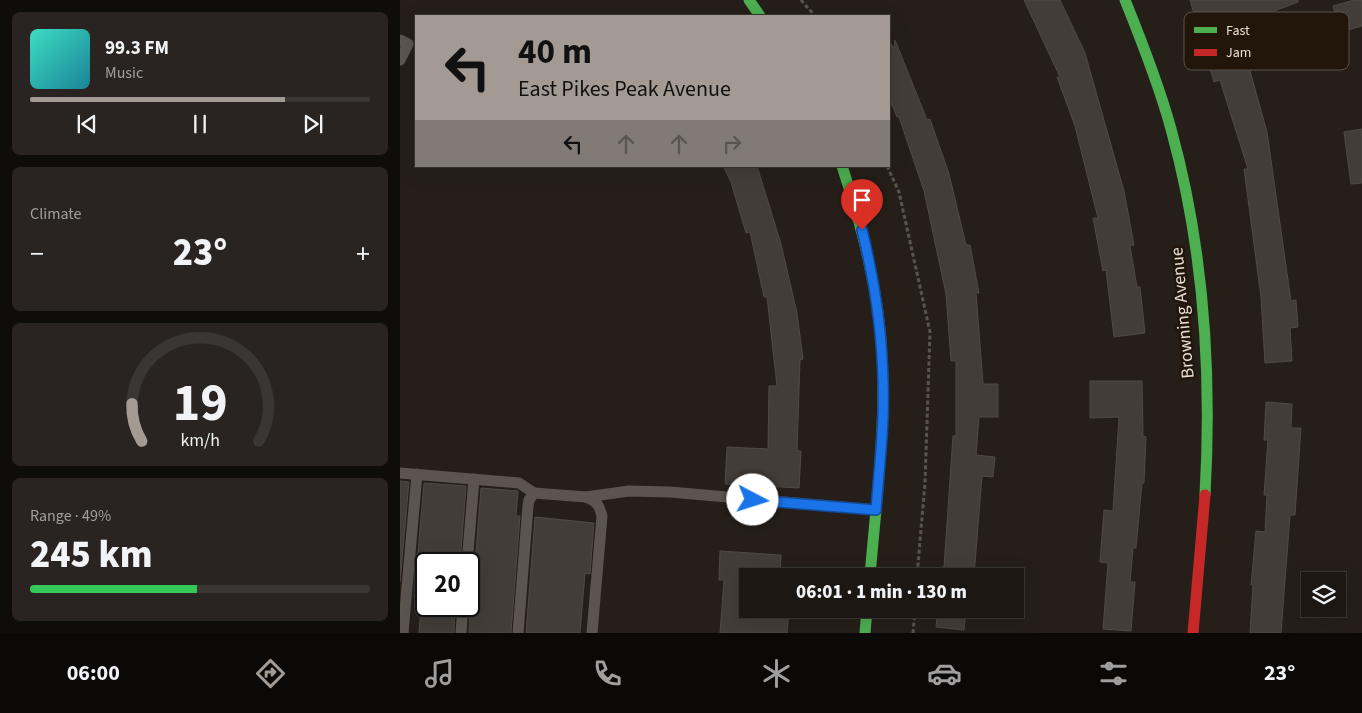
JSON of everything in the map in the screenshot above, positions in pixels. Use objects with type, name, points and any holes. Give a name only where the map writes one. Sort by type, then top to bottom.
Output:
[{"type":"street","points":[[750,0],[759,15]]},
{"type":"street","name":"Browning Avenue","points":[[1125,0],[1150,63],[1176,146],[1201,290],[1206,357],[1207,461],[1193,633]]},
{"type":"street","points":[[842,167],[858,213],[870,263],[878,316],[883,382],[871,568]]},
{"type":"street","points":[[865,633],[866,618]]},
{"type":"lane","points":[[400,40],[408,44],[400,60]]},
{"type":"lane","points":[[400,473],[519,483],[534,493],[586,497],[629,491],[670,492],[876,510]]},
{"type":"lane","points":[[403,633],[417,474]]},
{"type":"lane","points":[[468,552],[474,479]]},
{"type":"lane","points":[[518,633],[528,506],[529,500],[534,493]]},
{"type":"lane","points":[[586,497],[594,500],[599,505],[602,516],[592,633]]},
{"type":"lane","points":[[460,633],[462,617]]},
{"type":"path","points":[[801,0],[814,15]]},
{"type":"path","points":[[887,167],[899,192],[930,332],[925,483],[918,568]]},
{"type":"path","points":[[913,633],[914,618]]},
{"type":"building","points":[[1024,0],[1060,0],[1085,53],[1124,191],[1134,245],[1130,246],[1137,287],[1140,287],[1145,333],[1114,337],[1106,270],[1103,271],[1093,218],[1098,218],[1075,126],[1057,77],[1060,77]]},
{"type":"building","points":[[1190,0],[1298,0],[1298,2],[1272,12],[1194,12]]},
{"type":"building","points":[[1354,0],[1362,0],[1362,26],[1349,30],[1349,12],[1335,12],[1333,6]]},
{"type":"building","points":[[895,40],[927,120],[930,119],[949,174],[966,245],[970,245],[979,293],[976,293],[983,384],[998,384],[998,417],[979,417],[976,455],[995,457],[993,477],[982,476],[975,568],[942,568],[944,567],[953,436],[956,436],[956,361],[951,361],[946,294],[924,191],[899,117],[897,117],[890,100],[890,42],[894,49]]},
{"type":"building","points":[[1210,70],[1252,70],[1250,71],[1267,132],[1291,301],[1296,300],[1298,327],[1290,328],[1292,361],[1265,363],[1261,297],[1244,169],[1248,169],[1220,80],[1214,82]]},
{"type":"building","points":[[1362,129],[1362,183],[1351,184],[1344,132]]},
{"type":"building","points":[[724,167],[757,167],[781,244],[797,313],[803,359],[800,360],[797,451],[801,451],[799,488],[725,484],[727,447],[768,449],[769,386],[777,386],[767,297],[764,297],[750,232],[746,233],[731,182]]},
{"type":"building","points":[[1090,381],[1142,381],[1143,436],[1146,437],[1144,483],[1142,483],[1136,548],[1133,548],[1130,582],[1135,582],[1131,631],[1103,629],[1108,563],[1100,562],[1104,510],[1113,511],[1119,417],[1090,418]]},
{"type":"building","points":[[1266,402],[1292,404],[1291,428],[1301,428],[1295,515],[1290,515],[1281,633],[1250,633],[1253,585],[1251,585],[1256,531],[1265,532],[1267,495],[1264,495],[1268,440],[1264,440]]},
{"type":"building","points":[[400,481],[409,482],[400,582]]},
{"type":"building","points":[[424,483],[466,486],[461,552],[418,552]]},
{"type":"building","points":[[481,488],[518,491],[516,516],[520,516],[511,633],[469,633],[470,617],[480,617],[480,552],[476,552]]},
{"type":"building","points":[[535,517],[594,523],[590,574],[585,573],[580,633],[526,633]]},
{"type":"building","points":[[720,551],[781,555],[780,568],[739,568],[739,618],[788,618],[787,633],[720,633],[724,580],[719,580]]},
{"type":"building","points":[[420,617],[455,617],[454,633],[419,633]]},
{"type":"building","points":[[937,618],[965,618],[964,630],[936,627]]},
{"type":"traffic: fast","points":[[749,0],[759,15]]},
{"type":"traffic: fast","points":[[1125,0],[1150,64],[1171,129],[1191,219],[1198,265],[1206,357],[1207,449],[1205,495]]},
{"type":"traffic: fast","points":[[842,167],[856,212],[873,283],[882,356],[882,438],[871,568]]},
{"type":"traffic: fast","points":[[865,633],[866,618]]},
{"type":"traffic: jam","points":[[1193,633],[1205,495]]},
{"type":"route","points":[[753,500],[876,510],[883,382],[878,316],[870,263],[862,230]]}]
